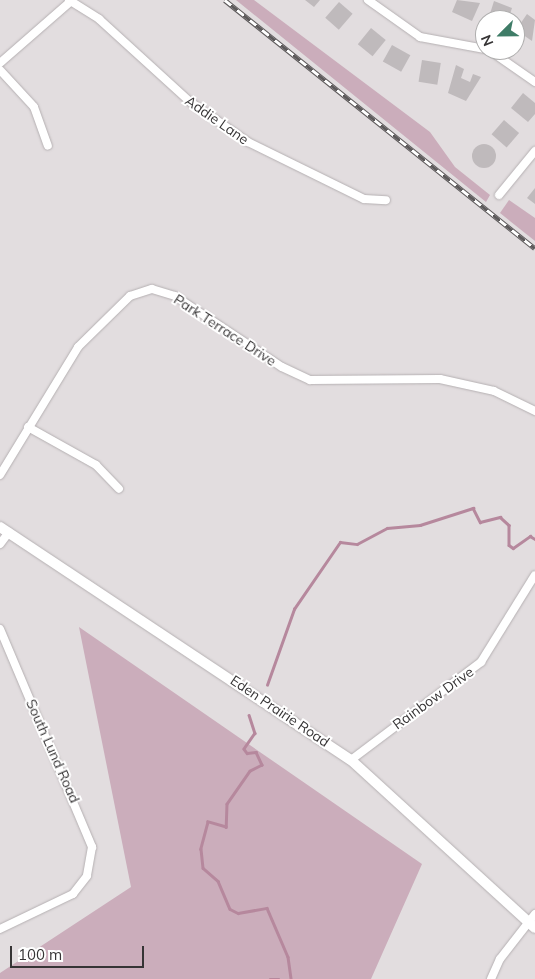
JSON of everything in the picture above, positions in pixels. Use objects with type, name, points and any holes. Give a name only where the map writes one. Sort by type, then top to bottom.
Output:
[{"type":"main road","name":"Eden Prairie Road","points":[[4,530],[351,760],[533,922]]},
{"type":"street","points":[[368,0],[420,37],[475,47]]},
{"type":"street","points":[[0,63],[69,1]]},
{"type":"street","name":"Addie Lane","points":[[69,1],[99,19],[189,101],[248,142],[364,199],[386,200]]},
{"type":"street","points":[[503,60],[535,82]]},
{"type":"street","points":[[0,70],[34,107],[48,146]]},
{"type":"street","points":[[499,195],[535,151]]},
{"type":"street","name":"Park Terrace Drive","points":[[0,475],[28,427],[89,334],[130,296],[152,289],[174,296],[282,367],[310,380],[440,379],[494,391],[535,411]]},
{"type":"street","points":[[28,427],[96,465],[119,489]]},
{"type":"street","points":[[0,544],[4,530]]},
{"type":"street","name":"Rainbow Drive","points":[[351,760],[481,662],[535,576]]},
{"type":"street","name":"South Lund Road","points":[[0,629],[88,832],[91,862],[87,876],[73,894],[0,929]]},
{"type":"street","points":[[491,979],[500,959],[533,922]]},
{"type":"shaded area","points":[[236,0],[254,0],[430,132],[455,167],[490,195],[486,202]]},
{"type":"shaded area","points":[[509,200],[535,218],[535,241],[500,213]]},
{"type":"shaded area","points":[[79,627],[422,864],[371,979],[0,979],[0,973],[131,887]]},
{"type":"building","points":[[305,0],[320,0],[314,7]]},
{"type":"building","points":[[457,0],[480,3],[477,10],[475,10],[472,21],[452,12]]},
{"type":"building","points":[[494,1],[512,8],[511,10],[491,10]]},
{"type":"building","points":[[339,2],[353,14],[339,30],[325,18]]},
{"type":"building","points":[[527,14],[535,20],[532,41],[525,36],[525,17]]},
{"type":"building","points":[[371,28],[386,40],[373,56],[358,44]]},
{"type":"building","points":[[392,45],[410,55],[401,72],[383,62]]},
{"type":"building","points":[[422,60],[441,63],[437,85],[419,82]]},
{"type":"building","points":[[456,65],[464,69],[461,78],[470,82],[473,74],[481,77],[466,101],[448,93]]},
{"type":"building","points":[[523,93],[535,103],[535,114],[528,122],[511,108]]},
{"type":"building","points":[[504,120],[519,133],[507,147],[492,134]]},
{"type":"building","points":[[479,144],[489,144],[496,151],[496,161],[489,168],[479,168],[472,161],[472,151]]},
{"type":"building","points":[[535,188],[535,204],[527,198]]},
{"type":"waterway","points":[[267,685],[294,609],[340,542],[357,544],[387,528],[420,525],[473,508],[480,522],[500,517],[509,525],[509,545],[513,548],[530,536],[535,539]]},
{"type":"waterway","points":[[249,715],[255,733],[244,749],[247,753],[256,752],[262,765],[250,771],[227,804],[226,827],[208,822],[201,849],[203,868],[218,881],[230,909],[238,913],[267,908],[288,957],[291,979]]},
{"type":"waterway","points":[[270,979],[279,979]]},
{"type":"railway","points":[[225,0],[535,248]]}]
